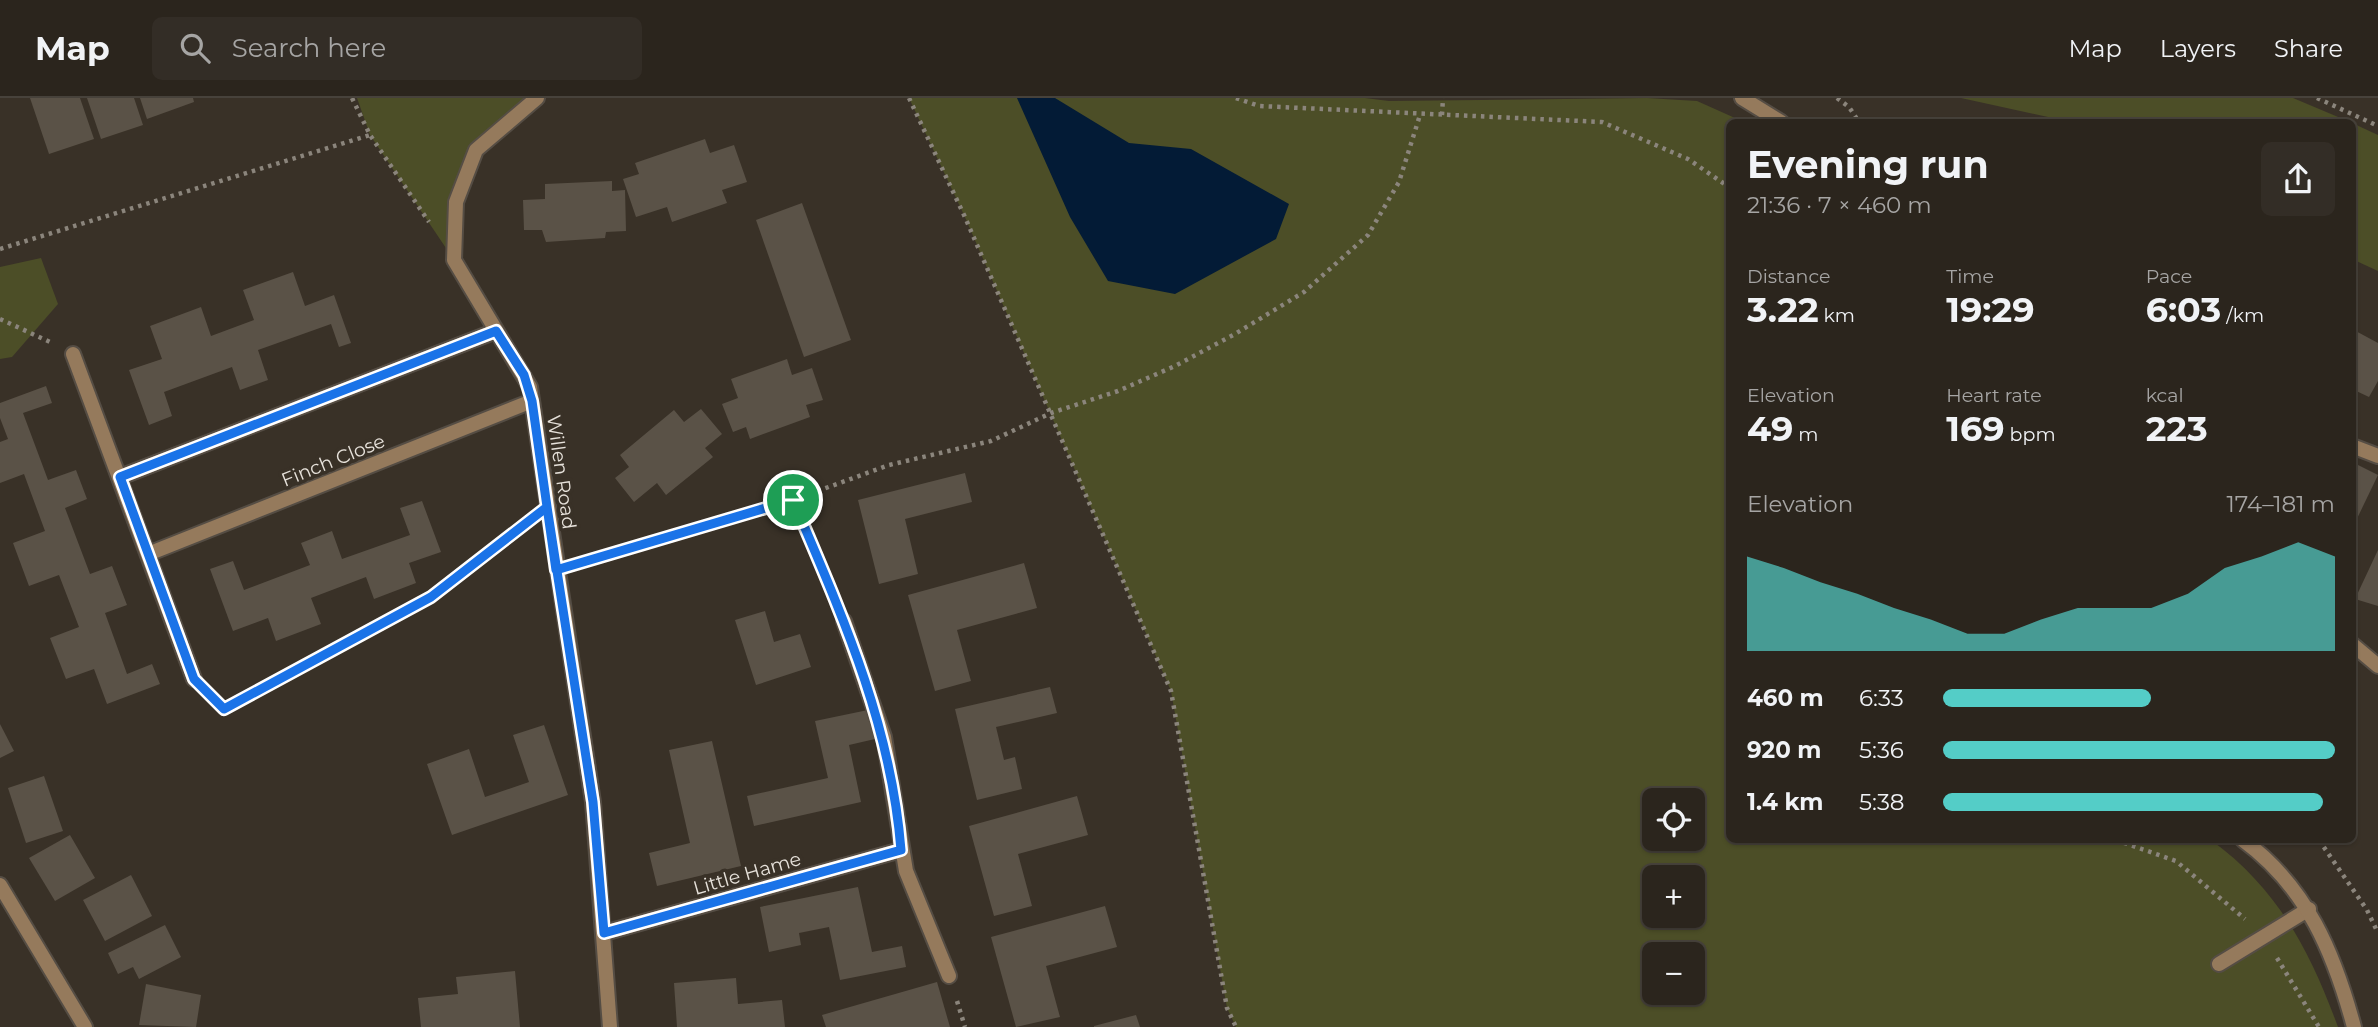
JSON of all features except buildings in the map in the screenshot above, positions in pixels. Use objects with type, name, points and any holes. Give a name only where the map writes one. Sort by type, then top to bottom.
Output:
[{"type":"street","points":[[454,260],[456,202],[476,150],[537,98]]},
{"type":"street","points":[[1742,98],[1776,119]]},
{"type":"street","name":"Willen Road","points":[[454,260],[524,375],[532,401],[593,802],[610,1027]]},
{"type":"street","points":[[120,477],[496,331]]},
{"type":"street","points":[[74,354],[194,679]]},
{"type":"street","name":"Finch Close","points":[[148,554],[532,401]]},
{"type":"street","points":[[2356,448],[2378,456]]},
{"type":"street","points":[[844,621],[884,737],[897,808],[901,850],[918,902],[949,976]]},
{"type":"street","points":[[2356,647],[2378,666]]},
{"type":"street","points":[[2246,843],[2288,879],[2309,909],[2340,973],[2354,1027]]},
{"type":"street","name":"Little Hame","points":[[604,933],[901,850]]},
{"type":"street","points":[[0,885],[85,1027]]},
{"type":"street","points":[[2220,964],[2309,909]]},
{"type":"path","points":[[352,98],[370,135],[454,260]]},
{"type":"path","points":[[909,98],[1051,413],[1171,691],[1227,1008],[1236,1027]]},
{"type":"path","points":[[1236,98],[1259,106],[1602,122],[1688,159],[1726,185]]},
{"type":"path","points":[[1442,114],[1443,98]]},
{"type":"path","points":[[1837,98],[1849,107],[1857,119]]},
{"type":"path","points":[[2317,98],[2378,126]]},
{"type":"path","points":[[556,570],[793,500],[889,465],[990,441],[1051,413],[1118,391],[1175,366],[1304,292],[1368,235],[1399,182],[1420,114]]},
{"type":"path","points":[[0,249],[370,135]]},
{"type":"path","points":[[0,319],[74,354]]},
{"type":"path","points":[[793,500],[844,621]]},
{"type":"path","points":[[194,679],[224,709],[431,597],[547,507]]},
{"type":"path","points":[[2125,843],[2176,861],[2227,901],[2262,939],[2297,987],[2319,1027]]},
{"type":"path","points":[[2321,843],[2367,910],[2378,933]]},
{"type":"green space","points":[[357,98],[537,98],[476,150],[456,202],[454,260],[370,135]]},
{"type":"green space","points":[[909,98],[1365,98],[1389,101],[1647,98],[1697,101],[1737,119],[1726,119],[1726,843],[2215,843],[2255,879],[2289,923],[2316,973],[2338,1027],[1236,1027],[1227,1008],[1171,691],[964,215]]},
{"type":"green space","points":[[1961,98],[2293,98],[2343,119],[2057,119]]},
{"type":"green space","points":[[2356,125],[2378,135],[2378,271],[2356,261]]},
{"type":"green space","points":[[41,258],[58,304],[12,357],[0,359],[0,267]]},
{"type":"water","points":[[1017,98],[1055,98],[1129,143],[1191,149],[1289,204],[1276,239],[1175,294],[1108,281],[1070,217]]},
{"type":"route","points":[[793,500],[676,533],[593,562],[556,570],[530,387],[496,331],[120,477],[194,679],[224,709],[431,597],[547,507],[556,570],[593,802],[604,933],[901,850],[897,808],[884,737],[844,621],[793,500]]}]
